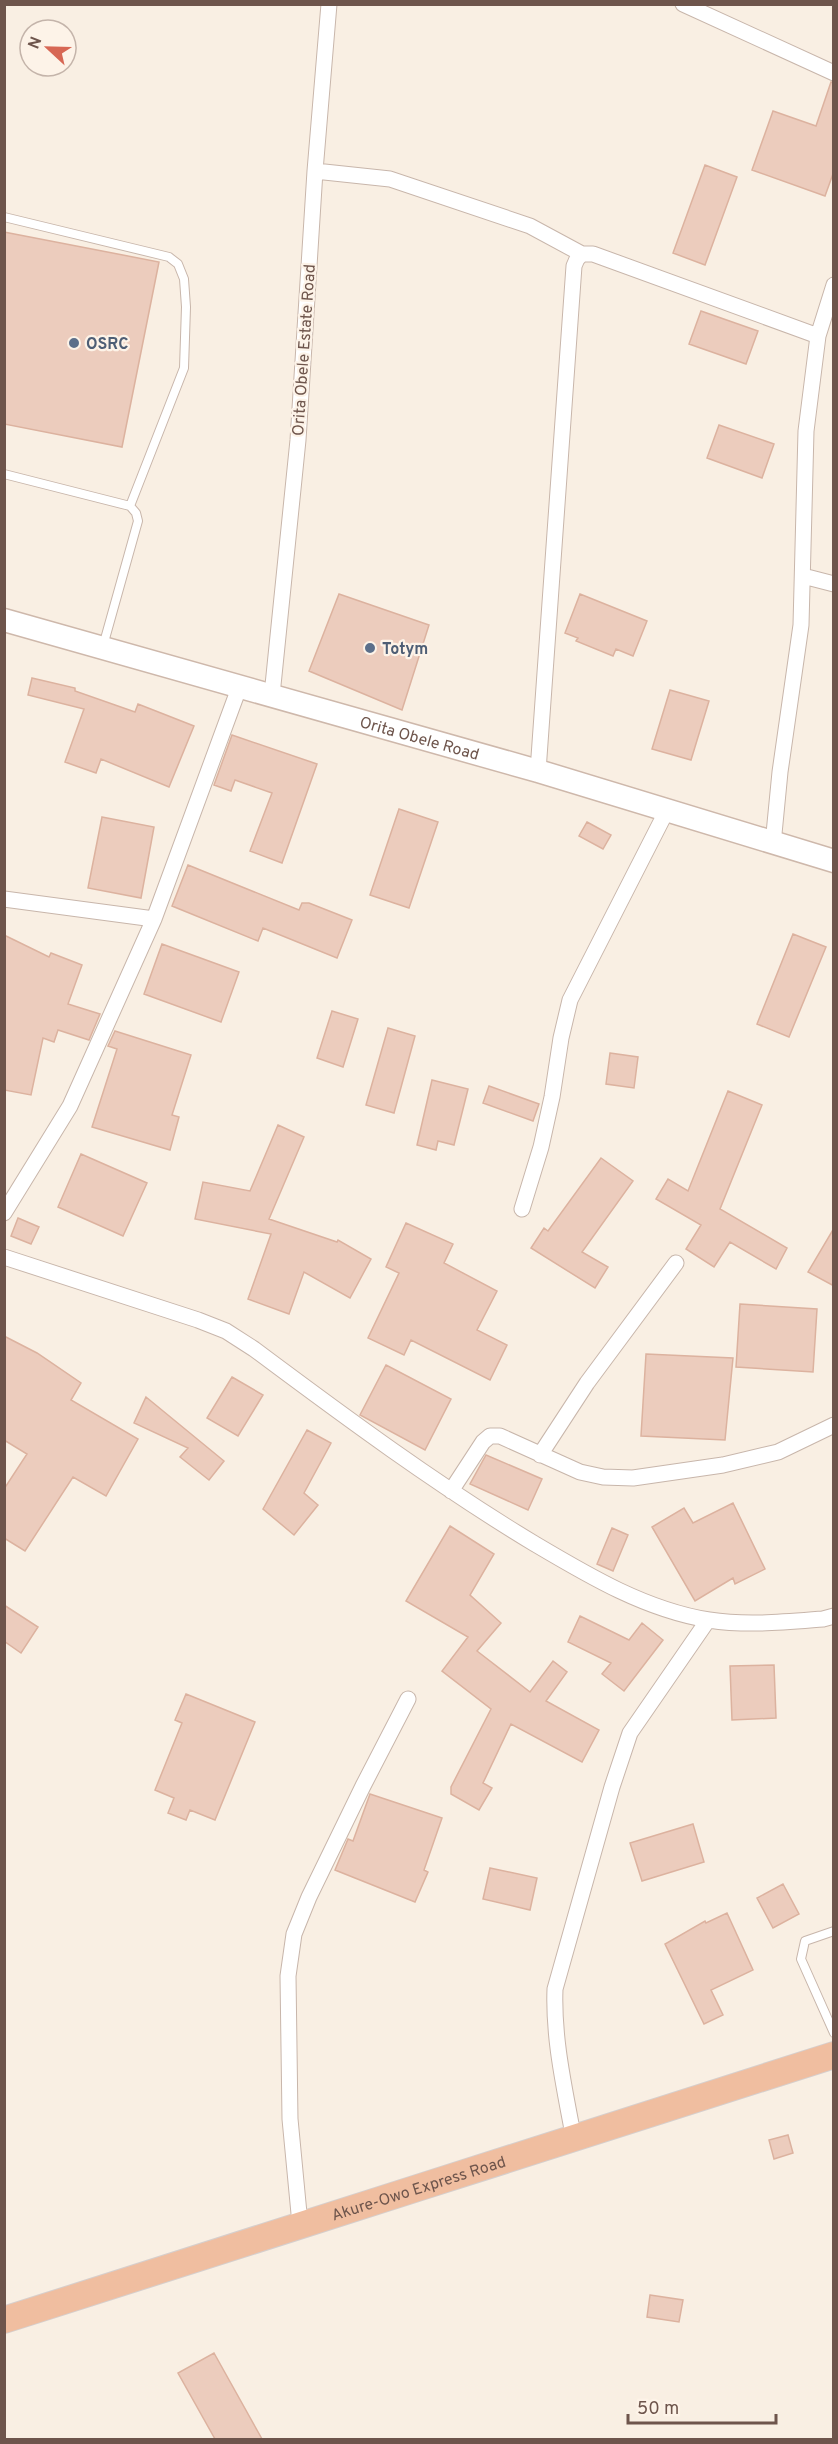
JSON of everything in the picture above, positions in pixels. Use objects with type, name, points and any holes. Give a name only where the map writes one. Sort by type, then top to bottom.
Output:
[{"type":"highway","name":"Akure-Owo Express Road","points":[[4,2320],[300,2224],[574,2140],[834,2055]]},
{"type":"main road","name":"Orita Obele Road","points":[[4,620],[103,646],[239,688],[272,695],[538,771],[666,812],[834,861]]},
{"type":"street","name":"Orita Obele Estate Road","points":[[272,695],[298,440],[315,171],[329,4]]},
{"type":"street","points":[[683,4],[834,73]]},
{"type":"street","points":[[315,171],[390,179],[530,226],[582,254],[593,254],[818,336]]},
{"type":"street","points":[[538,771],[574,266],[582,254]]},
{"type":"street","points":[[773,844],[800,635],[806,432],[818,336],[834,285]]},
{"type":"street","points":[[803,576],[834,584]]},
{"type":"street","points":[[4,1213],[70,1106],[154,919],[239,688]]},
{"type":"street","points":[[522,1209],[541,1147],[570,1000],[666,812]]},
{"type":"street","points":[[4,898],[154,919]]},
{"type":"street","points":[[4,1257],[226,1331],[254,1348],[451,1491],[557,1557],[612,1587],[657,1606],[708,1620],[752,1624],[823,1619],[834,1616]]},
{"type":"street","points":[[540,1455],[587,1383],[676,1263]]},
{"type":"street","points":[[451,1491],[483,1442],[490,1436],[500,1436],[580,1472],[603,1477],[633,1478],[723,1465],[778,1452],[834,1425]]},
{"type":"street","points":[[574,2140],[554,2019],[555,1989],[612,1787],[630,1733],[708,1620]]},
{"type":"street","points":[[300,2224],[290,2107],[288,1976],[294,1934],[309,1897],[408,1699]]},
{"type":"lane","points":[[4,217],[169,257],[178,264],[184,279],[186,307],[184,368],[130,506]]},
{"type":"lane","points":[[4,474],[130,506],[136,513],[138,521],[103,646]]},
{"type":"lane","points":[[834,1931],[805,1941],[801,1959],[834,2033]]},
{"type":"building","points":[[831,82],[834,83],[834,171],[825,196],[752,170],[773,111],[816,126]]},
{"type":"building","points":[[705,165],[737,177],[705,265],[673,253]]},
{"type":"building","name":"OSRC","points":[[4,232],[159,262],[122,447],[4,424]]},
{"type":"building","points":[[701,311],[758,331],[746,364],[689,344]]},
{"type":"building","points":[[719,425],[774,444],[762,478],[707,458]]},
{"type":"building","name":"Totym","points":[[339,594],[429,625],[402,710],[309,671]]},
{"type":"building","points":[[580,594],[647,621],[633,656],[616,649],[613,656],[576,641],[578,638],[565,633]]},
{"type":"building","points":[[32,678],[75,688],[75,691],[135,712],[138,704],[194,726],[169,787],[101,759],[96,773],[65,762],[84,709],[28,695]]},
{"type":"building","points":[[670,690],[709,701],[691,760],[652,749]]},
{"type":"building","points":[[232,735],[317,764],[282,863],[250,851],[272,793],[235,780],[231,791],[214,785]]},
{"type":"building","points":[[399,809],[438,822],[409,908],[370,895]]},
{"type":"building","points":[[102,817],[154,827],[141,898],[88,888]]},
{"type":"building","points":[[587,822],[611,835],[603,849],[579,836]]},
{"type":"building","points":[[188,865],[299,910],[302,903],[309,903],[352,920],[337,958],[263,928],[258,941],[172,906]]},
{"type":"building","points":[[793,934],[826,947],[789,1037],[757,1024]]},
{"type":"building","points":[[4,935],[49,957],[51,953],[82,965],[68,1004],[100,1014],[89,1040],[58,1030],[54,1042],[43,1038],[31,1095],[4,1090]]},
{"type":"building","points":[[162,944],[239,972],[221,1022],[144,994]]},
{"type":"building","points":[[332,1011],[358,1019],[343,1067],[317,1058]]},
{"type":"building","points":[[388,1028],[415,1036],[394,1113],[366,1105]]},
{"type":"building","points":[[115,1031],[191,1055],[172,1115],[179,1117],[170,1150],[92,1127],[117,1049],[108,1046]]},
{"type":"building","points":[[610,1053],[638,1057],[634,1088],[606,1084]]},
{"type":"building","points":[[432,1080],[468,1089],[454,1145],[438,1141],[436,1150],[417,1145]]},
{"type":"building","points":[[489,1086],[539,1104],[533,1121],[483,1103]]},
{"type":"building","points":[[728,1091],[762,1105],[720,1209],[787,1248],[776,1269],[730,1242],[714,1267],[686,1249],[701,1225],[656,1199],[668,1179],[688,1191]]},
{"type":"building","points":[[278,1125],[304,1137],[269,1219],[337,1242],[338,1240],[371,1259],[350,1298],[304,1272],[289,1314],[248,1299],[271,1234],[195,1219],[203,1182],[250,1191]]},
{"type":"building","points":[[81,1154],[147,1183],[123,1236],[58,1207]]},
{"type":"building","points":[[601,1158],[633,1181],[582,1252],[608,1267],[595,1288],[531,1248],[544,1228],[548,1231]]},
{"type":"building","points":[[18,1218],[39,1227],[31,1244],[11,1236]]},
{"type":"building","points":[[406,1223],[453,1244],[444,1263],[497,1291],[477,1330],[507,1345],[490,1380],[411,1340],[404,1355],[368,1338],[399,1273],[386,1267]]},
{"type":"building","points":[[834,1228],[834,1286],[808,1272]]},
{"type":"building","points":[[740,1304],[817,1309],[813,1372],[736,1367]]},
{"type":"building","points":[[4,1336],[37,1353],[81,1383],[71,1400],[138,1439],[106,1496],[73,1477],[25,1551],[4,1538],[4,1489],[27,1454],[4,1440]]},
{"type":"building","points":[[646,1354],[733,1358],[725,1440],[641,1436]]},
{"type":"building","points":[[386,1365],[451,1399],[425,1450],[360,1415]]},
{"type":"building","points":[[232,1377],[263,1395],[238,1436],[207,1418]]},
{"type":"building","points":[[146,1397],[224,1461],[209,1480],[180,1457],[188,1448],[134,1423]]},
{"type":"building","points":[[307,1430],[331,1443],[304,1493],[318,1505],[294,1535],[263,1509]]},
{"type":"building","points":[[486,1455],[542,1479],[528,1510],[470,1484]]},
{"type":"building","points":[[733,1503],[765,1569],[735,1584],[733,1578],[695,1601],[652,1527],[684,1508],[693,1523]]},
{"type":"building","points":[[450,1526],[494,1554],[470,1595],[501,1623],[477,1651],[530,1692],[553,1661],[567,1672],[546,1701],[599,1730],[582,1762],[511,1724],[483,1783],[492,1788],[479,1810],[451,1794],[451,1787],[491,1709],[442,1671],[468,1637],[406,1601]]},
{"type":"building","points":[[612,1528],[628,1535],[613,1571],[597,1564]]},
{"type":"building","points":[[4,1605],[38,1627],[21,1653],[4,1641]]},
{"type":"building","points":[[580,1616],[629,1640],[642,1623],[663,1640],[624,1691],[602,1674],[611,1663],[568,1642]]},
{"type":"building","points":[[774,1665],[776,1718],[732,1720],[730,1666]]},
{"type":"building","points":[[186,1694],[255,1722],[215,1820],[190,1810],[186,1820],[168,1813],[174,1798],[155,1790],[182,1723],[175,1720]]},
{"type":"building","points":[[370,1794],[442,1818],[424,1870],[428,1872],[415,1902],[335,1870],[348,1839],[353,1841]]},
{"type":"building","points":[[693,1824],[704,1862],[642,1881],[630,1843]]},
{"type":"building","points":[[490,1868],[537,1878],[530,1910],[483,1899]]},
{"type":"building","points":[[783,1884],[799,1914],[773,1928],[757,1898]]},
{"type":"building","points":[[727,1913],[753,1970],[711,1990],[723,2015],[704,2024],[665,1944],[705,1921],[706,1923]]},
{"type":"building","points":[[788,2135],[793,2153],[774,2159],[769,2140]]},
{"type":"building","points":[[650,2295],[683,2300],[679,2322],[647,2317]]},
{"type":"building","points":[[214,2353],[262,2439],[215,2439],[178,2373]]},
{"type":"place","name":"OSRC","points":[[74,343]]},
{"type":"place","name":"Totym","points":[[370,648]]}]
